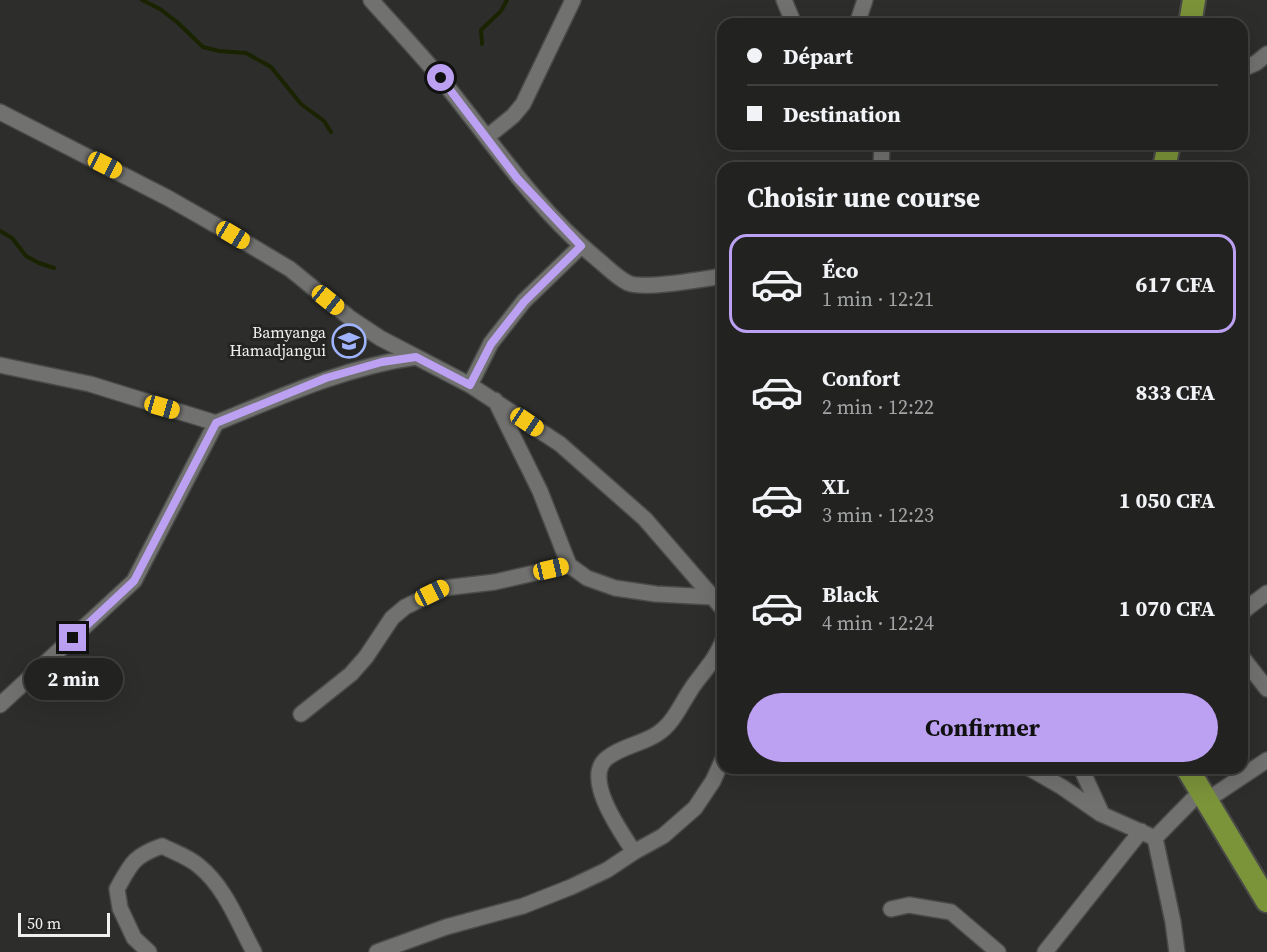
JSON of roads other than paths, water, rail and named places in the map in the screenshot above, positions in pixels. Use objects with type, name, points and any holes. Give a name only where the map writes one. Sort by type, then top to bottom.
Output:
[{"type":"highway","points":[[1191,18],[1194,0]]},
{"type":"highway","points":[[1191,774],[1267,901]]},
{"type":"street","points":[[371,0],[441,78],[517,178],[581,246],[629,284],[646,286],[717,277]]},
{"type":"street","points":[[487,137],[513,116],[523,104],[573,0]]},
{"type":"street","points":[[784,0],[792,18]]},
{"type":"street","points":[[859,18],[865,0]]},
{"type":"street","points":[[1248,66],[1267,54]]},
{"type":"street","points":[[0,112],[168,198],[233,235],[290,269],[350,318],[380,338],[470,385],[560,444],[645,519],[717,602]]},
{"type":"street","points":[[470,385],[491,344],[524,302],[581,246]]},
{"type":"street","points":[[0,365],[90,384],[216,423],[326,378],[382,362],[416,357]]},
{"type":"street","points":[[494,400],[540,491],[569,565],[587,578],[615,588],[656,594],[712,597]]},
{"type":"street","points":[[0,705],[134,581],[216,423]]},
{"type":"street","points":[[301,714],[351,674],[366,657],[392,618],[405,607],[444,588],[495,582],[569,565]]},
{"type":"street","points":[[1248,607],[1267,593]]},
{"type":"street","points":[[634,852],[610,814],[600,786],[598,769],[606,758],[657,734],[673,719],[690,690],[711,664],[717,652]]},
{"type":"street","points":[[1248,664],[1267,688]]},
{"type":"street","points":[[1248,771],[1267,760]]},
{"type":"street","points":[[377,952],[446,927],[523,906],[598,874],[663,836],[695,808],[717,770]]},
{"type":"street","points":[[1039,774],[1101,813],[1155,838]]},
{"type":"street","points":[[1084,774],[1101,813]]},
{"type":"street","points":[[1155,838],[1205,795],[1242,774]]},
{"type":"street","points":[[1045,952],[1141,831]]},
{"type":"street","points":[[1155,838],[1177,952]]},
{"type":"street","points":[[149,952],[134,938],[120,908],[117,889],[130,866],[143,853],[162,846],[198,865],[213,880],[232,907],[254,952]]},
{"type":"street","points":[[891,909],[909,905],[951,912],[998,952]]},
{"type":"waterway","points":[[142,0],[160,9],[177,22],[203,47],[246,53],[271,67],[301,104],[324,121],[331,132]]},
{"type":"waterway","points":[[482,44],[481,30],[501,11],[507,0]]},
{"type":"waterway","points":[[0,231],[12,238],[26,256],[54,268]]},
{"type":"place","name":"Bamyanga Hamadjangui","points":[[349,341]]}]
